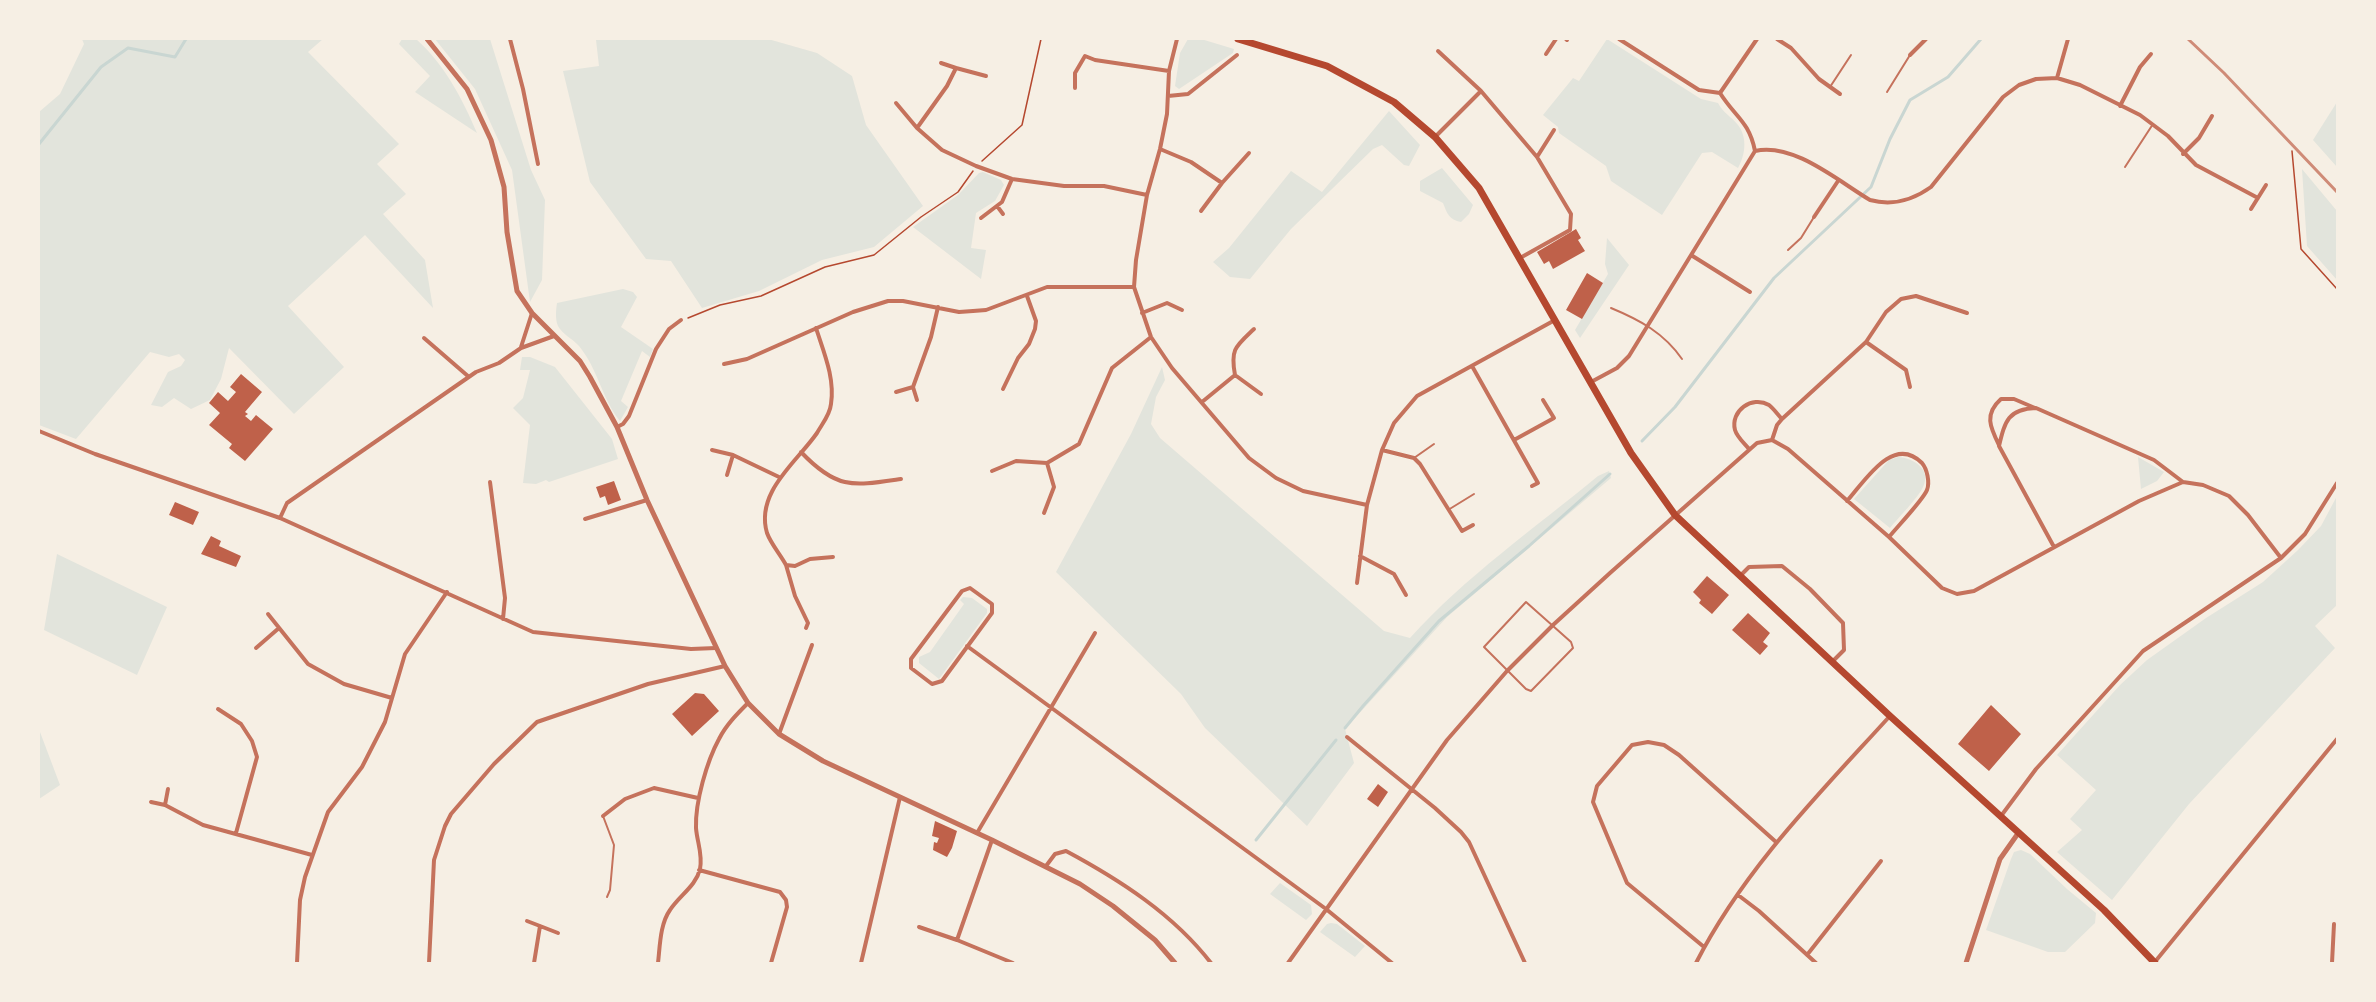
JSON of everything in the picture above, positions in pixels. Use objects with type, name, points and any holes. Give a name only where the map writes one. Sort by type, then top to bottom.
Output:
[{"type":"highway","points":[[1238,39],[1327,66],[1394,102],[1435,137],[1479,188],[1630,453],[1675,515],[1890,716],[2104,910],[2154,963]]},
{"type":"street","points":[[427,39],[466,89],[491,140],[504,187],[507,232],[517,291],[532,313],[580,361],[617,427],[647,500],[724,666],[748,703],[779,734],[823,761],[901,796],[1080,884],[1113,906],[1155,940],[1175,963]]},
{"type":"street","points":[[510,39],[538,164]]},
{"type":"street","points":[[1177,39],[1169,71],[1167,114],[1147,195],[1136,260],[1134,287],[1151,337],[1172,368],[1249,458],[1276,478],[1303,491],[1367,505]]},
{"type":"street","points":[[1546,54],[1556,39]]},
{"type":"street","points":[[1619,39],[1699,90],[1720,93],[1746,124],[1755,151]]},
{"type":"street","points":[[1720,93],[1757,39]]},
{"type":"street","points":[[1777,39],[1791,48],[1809,70],[1840,93]]},
{"type":"street","points":[[1915,39],[1924,41]]},
{"type":"street","points":[[2057,78],[2068,39]]},
{"type":"street","points":[[1910,55],[1924,41]]},
{"type":"street","points":[[1438,51],[1481,91],[1536,157],[1570,214],[1570,230],[1520,258]]},
{"type":"street","points":[[2120,106],[2140,67],[2151,54]]},
{"type":"street","points":[[1075,88],[1075,73],[1085,56],[1095,60],[1169,71]]},
{"type":"street","points":[[1167,96],[1188,94],[1238,56]]},
{"type":"street","points":[[942,63],[986,76]]},
{"type":"street","points":[[917,128],[947,86],[956,68]]},
{"type":"street","points":[[1591,383],[1624,362],[1755,151],[1771,148],[1791,153],[1870,200],[1891,203],[1922,193],[1930,187],[2003,97],[2019,85],[2036,79],[2057,78],[2080,85],[2153,124],[2168,135],[2183,154],[2196,165],[2258,198]]},
{"type":"street","points":[[1435,137],[1481,91]]},
{"type":"street","points":[[896,103],[917,128],[942,150],[976,166],[1012,179],[1064,186],[1104,186],[1147,195]]},
{"type":"street","points":[[2183,154],[2199,138],[2212,116]]},
{"type":"street","points":[[1536,157],[1554,130]]},
{"type":"street","points":[[1160,149],[1191,162],[1222,183]]},
{"type":"street","points":[[1201,211],[1249,153]]},
{"type":"street","points":[[981,218],[1002,202],[1012,179]]},
{"type":"street","points":[[1814,217],[1838,181]]},
{"type":"street","points":[[2251,209],[2266,185]]},
{"type":"street","points":[[997,206],[1003,214]]},
{"type":"street","points":[[1691,255],[1750,292]]},
{"type":"street","points":[[724,364],[747,359],[853,312],[888,301],[903,300],[960,312],[986,310],[1047,287],[1134,287]]},
{"type":"street","points":[[1003,389],[1035,329],[1036,321],[1027,296]]},
{"type":"street","points":[[1772,440],[1777,425],[1782,419],[1866,342],[1887,312],[1901,299],[1916,296],[1967,313]]},
{"type":"street","points":[[1142,313],[1167,303],[1182,310]]},
{"type":"street","points":[[917,400],[914,387],[938,308]]},
{"type":"street","points":[[521,348],[532,313]]},
{"type":"street","points":[[617,427],[623,424],[629,416],[662,339],[669,329],[681,320]]},
{"type":"street","points":[[1357,583],[1367,505],[1382,450],[1394,423],[1417,396],[1555,320]]},
{"type":"street","points":[[806,628],[808,623],[795,596],[786,565],[771,542],[766,525],[766,508],[779,477],[827,417],[831,406],[832,379],[816,328]]},
{"type":"street","points":[[1254,329],[1236,346],[1233,352],[1235,375],[1261,394]]},
{"type":"street","points":[[280,518],[287,503],[469,377],[499,363],[521,348],[554,336]]},
{"type":"street","points":[[992,471],[1016,461],[1047,463],[1079,444],[1112,368],[1151,337]]},
{"type":"street","points":[[424,338],[469,377]]},
{"type":"street","points":[[1866,342],[1906,370],[1910,387]]},
{"type":"street","points":[[1472,366],[1538,483],[1532,486]]},
{"type":"street","points":[[1202,402],[1235,375]]},
{"type":"street","points":[[896,392],[914,387]]},
{"type":"street","points":[[2055,547],[1989,425],[1990,413],[2001,399],[2014,399],[2036,408],[2154,460],[2183,482],[2203,485],[2229,496],[2248,515],[2281,558]]},
{"type":"street","points":[[1514,440],[1554,418],[1544,400]]},
{"type":"street","points":[[1749,449],[1735,429],[1734,422],[1741,408],[1747,404],[1762,402],[1782,419]]},
{"type":"street","points":[[1999,446],[2005,423],[2021,409],[2036,408]]},
{"type":"street","points":[[39,431],[95,454],[280,518],[533,632],[690,649],[716,648]]},
{"type":"street","points":[[1288,963],[1411,789],[1448,740],[1507,671],[1553,625],[1749,449],[1764,441],[1772,440],[1788,449],[1889,537],[1942,588],[1957,594],[1974,591],[2139,501],[2183,482]]},
{"type":"street","points":[[712,450],[733,455],[779,477]]},
{"type":"street","points":[[1382,450],[1414,459],[1420,464],[1462,531],[1473,525]]},
{"type":"street","points":[[801,452],[814,466],[842,483],[862,485],[901,479]]},
{"type":"street","points":[[1847,501],[1887,457],[1900,453],[1913,456],[1924,466],[1928,477],[1928,489],[1889,537]]},
{"type":"street","points":[[727,476],[733,455]]},
{"type":"street","points":[[1044,513],[1054,487],[1047,463]]},
{"type":"street","points":[[490,482],[505,598],[503,619]]},
{"type":"street","points":[[2001,816],[2036,769],[2144,651],[2281,558],[2305,534],[2337,483]]},
{"type":"street","points":[[585,519],[647,500]]},
{"type":"street","points":[[1360,556],[1394,574],[1406,595]]},
{"type":"street","points":[[786,565],[795,566],[815,558],[833,557]]},
{"type":"street","points":[[1740,576],[1749,567],[1782,566],[1810,589],[1843,623],[1844,650],[1833,661]]},
{"type":"street","points":[[970,588],[992,604],[992,613],[967,646],[942,681],[932,684],[911,668],[911,659],[962,591],[970,588]]},
{"type":"street","points":[[297,963],[300,900],[312,855],[328,812],[362,767],[385,722],[405,654],[447,592]]},
{"type":"street","points":[[268,614],[308,664],[344,684],[392,698]]},
{"type":"street","points":[[256,648],[279,628]]},
{"type":"street","points":[[978,833],[1050,706],[1095,633]]},
{"type":"street","points":[[779,734],[812,645]]},
{"type":"street","points":[[967,646],[1326,909],[1392,963]]},
{"type":"street","points":[[429,963],[434,860],[445,826],[451,814],[494,764],[537,722],[648,684],[724,666]]},
{"type":"street","points":[[658,963],[664,921],[671,909],[693,884],[699,870],[701,852],[696,829],[698,798],[718,740],[730,721],[748,703]]},
{"type":"street","points":[[218,709],[241,724],[252,741],[257,757],[236,833]]},
{"type":"street","points":[[1696,963],[1704,946],[1737,895],[1776,842],[1890,716]]},
{"type":"street","points":[[1347,737],[1452,822],[1469,842],[1525,963]]},
{"type":"street","points":[[2154,963],[2337,739]]},
{"type":"street","points":[[1704,946],[1627,883],[1593,802],[1597,786],[1632,745],[1648,742],[1664,746],[1680,755],[1776,842]]},
{"type":"street","points":[[603,816],[625,799],[654,788],[698,798]]},
{"type":"street","points":[[165,805],[168,789]]},
{"type":"street","points":[[861,963],[901,796]]},
{"type":"street","points":[[152,802],[165,805],[203,825],[312,855]]},
{"type":"street","points":[[1966,963],[2000,859],[2019,832]]},
{"type":"street","points":[[957,940],[992,840]]},
{"type":"street","points":[[1046,866],[1055,854],[1066,850],[1113,876],[1163,914],[1201,950],[1211,963]]},
{"type":"street","points":[[1807,955],[1881,861]]},
{"type":"street","points":[[699,870],[780,892],[786,900],[787,907],[771,963]]},
{"type":"street","points":[[1737,895],[1816,963]]},
{"type":"street","points":[[527,921],[558,933]]},
{"type":"street","points":[[2332,963],[2334,924]]},
{"type":"street","points":[[534,963],[540,926]]},
{"type":"street","points":[[919,927],[1013,963]]},
{"type":"lane","points":[[1830,87],[1851,55]]},
{"type":"lane","points":[[1887,92],[1910,55]]},
{"type":"lane","points":[[2126,167],[2153,124]]},
{"type":"lane","points":[[1788,250],[1801,238],[1814,217]]},
{"type":"lane","points":[[1611,308],[1647,325],[1673,346],[1682,359]]},
{"type":"lane","points":[[1414,459],[1434,444]]},
{"type":"lane","points":[[1448,510],[1474,494]]},
{"type":"lane","points":[[1526,602],[1531,604],[1571,642],[1573,648],[1531,691],[1507,671],[1484,647],[1526,602]]},
{"type":"lane","points":[[603,816],[614,845],[608,897]]},
{"type":"path","points":[[681,320],[720,305],[761,296],[825,267],[874,255],[921,217],[958,192],[976,166],[1022,125],[1041,39]]},
{"type":"path","points":[[2292,151],[2301,249],[2337,290]]},
{"type":"shaded area","points":[[82,39],[323,39],[308,52],[399,144],[377,164],[406,194],[383,214],[425,260],[433,308],[365,235],[288,306],[344,367],[294,414],[229,348],[221,379],[210,400],[191,409],[174,398],[162,407],[151,405],[168,372],[181,366],[185,360],[179,354],[169,357],[150,352],[76,439],[39,425],[39,112],[60,94],[84,44]]},
{"type":"shaded area","points":[[402,39],[416,39],[436,60],[459,95],[477,133],[415,92],[430,76],[399,44]]},
{"type":"shaded area","points":[[435,39],[490,39],[531,170],[545,200],[542,280],[530,302],[512,170],[475,89]]},
{"type":"shaded area","points":[[768,39],[817,53],[852,76],[866,125],[923,206],[874,247],[822,260],[759,291],[702,308],[671,261],[646,259],[590,182],[563,71],[599,66],[596,40]]},
{"type":"shaded area","points":[[1188,39],[1201,39],[1234,49],[1233,53],[1179,89],[1175,86],[1180,53]]},
{"type":"shaded area","points":[[1607,39],[1701,99],[1718,103],[1738,125],[1743,136],[1744,153],[1738,168],[1712,152],[1702,153],[1662,215],[1611,181],[1606,166],[1559,133],[1558,127],[1543,115],[1573,78],[1579,81]]},
{"type":"shaded area","points":[[2337,102],[2337,167],[2313,140]]},
{"type":"shaded area","points":[[1389,111],[1420,145],[1409,166],[1404,165],[1382,145],[1373,149],[1291,229],[1250,279],[1230,277],[1213,262],[1229,248],[1291,171],[1322,192]]},
{"type":"shaded area","points":[[1442,168],[1473,205],[1469,214],[1461,222],[1451,218],[1443,203],[1420,191],[1420,181]]},
{"type":"shaded area","points":[[2302,169],[2337,211],[2337,280],[2307,246]]},
{"type":"shaded area","points":[[983,172],[1001,180],[1004,185],[995,201],[976,213],[971,248],[986,250],[981,279],[913,227],[958,195],[979,173]]},
{"type":"shaded area","points":[[1607,238],[1629,265],[1580,338],[1575,330],[1608,274],[1605,264]]},
{"type":"shaded area","points":[[623,289],[633,292],[637,297],[621,327],[653,349],[650,357],[642,351],[621,401],[628,407],[620,421],[585,355],[577,343],[560,329],[556,314],[557,303]]},
{"type":"shaded area","points":[[522,357],[530,357],[555,367],[612,439],[618,459],[549,482],[546,480],[536,484],[523,483],[530,425],[513,408],[523,398],[530,370],[520,370]]},
{"type":"shaded area","points":[[1162,367],[1165,380],[1156,397],[1151,424],[1160,438],[1384,631],[1410,638],[1477,574],[1598,476],[1609,471],[1611,478],[1447,617],[1345,729],[1354,763],[1307,826],[1205,728],[1181,694],[1056,572],[1131,434]]},
{"type":"shaded area","points":[[1898,457],[1915,462],[1923,470],[1925,481],[1917,497],[1890,528],[1854,499],[1889,460]]},
{"type":"shaded area","points":[[2138,457],[2164,472],[2157,481],[2141,489]]},
{"type":"shaded area","points":[[2337,496],[2337,605],[2315,626],[2335,648],[2189,804],[2112,900],[2057,852],[2082,830],[2070,819],[2096,790],[2057,755],[2120,685],[2147,660],[2206,618],[2263,582],[2298,550],[2321,526]]},
{"type":"shaded area","points":[[57,554],[167,607],[137,675],[44,630]]},
{"type":"shaded area","points":[[963,597],[972,598],[987,609],[987,613],[939,679],[919,663],[919,657],[930,652],[964,604],[960,600]]},
{"type":"shaded area","points":[[39,714],[40,732],[60,785],[39,799]]},
{"type":"shaded area","points":[[2021,850],[2030,854],[2096,913],[2095,923],[2065,952],[2048,952],[1986,930],[2014,852]]},
{"type":"shaded area","points":[[1280,883],[1311,905],[1312,914],[1306,920],[1270,894]]},
{"type":"shaded area","points":[[1331,923],[1337,924],[1365,946],[1355,957],[1320,932]]},
{"type":"building","points":[[1576,229],[1581,238],[1578,240],[1585,251],[1553,269],[1549,261],[1544,264],[1537,252]]},
{"type":"building","points":[[1587,273],[1603,283],[1582,319],[1566,310]]},
{"type":"building","points":[[241,374],[262,392],[245,412],[248,414],[245,416],[251,421],[256,415],[273,429],[245,461],[229,448],[232,444],[209,425],[220,413],[209,403],[218,392],[228,401],[236,392],[230,387]]},
{"type":"building","points":[[614,481],[621,500],[608,505],[605,496],[600,498],[596,487]]},
{"type":"building","points":[[175,502],[199,512],[193,525],[169,515]]},
{"type":"building","points":[[211,536],[221,541],[219,546],[241,556],[236,567],[201,554]]},
{"type":"building","points":[[1707,576],[1729,595],[1712,614],[1699,603],[1701,600],[1693,592]]},
{"type":"building","points":[[1748,613],[1770,633],[1763,642],[1768,646],[1760,655],[1732,630]]},
{"type":"building","points":[[695,693],[704,694],[719,711],[692,736],[672,714]]},
{"type":"building","points":[[1991,705],[2021,734],[1989,771],[1958,744]]},
{"type":"building","points":[[1378,784],[1388,792],[1378,807],[1367,799]]},
{"type":"building","points":[[935,821],[957,831],[947,857],[933,850],[934,842],[937,843],[939,838],[932,836]]},
{"type":"waterway","points":[[39,144],[101,67],[128,48],[175,57],[186,39]]},
{"type":"waterway","points":[[1642,441],[1675,407],[1774,278],[1871,187],[1890,139],[1910,100],[1948,77],[1981,39]]},
{"type":"waterway","points":[[1345,728],[1439,621],[1610,474]]},
{"type":"waterway","points":[[1256,840],[1336,740]]},
{"type":"railway","points":[[2188,39],[2224,73],[2337,192]]}]
